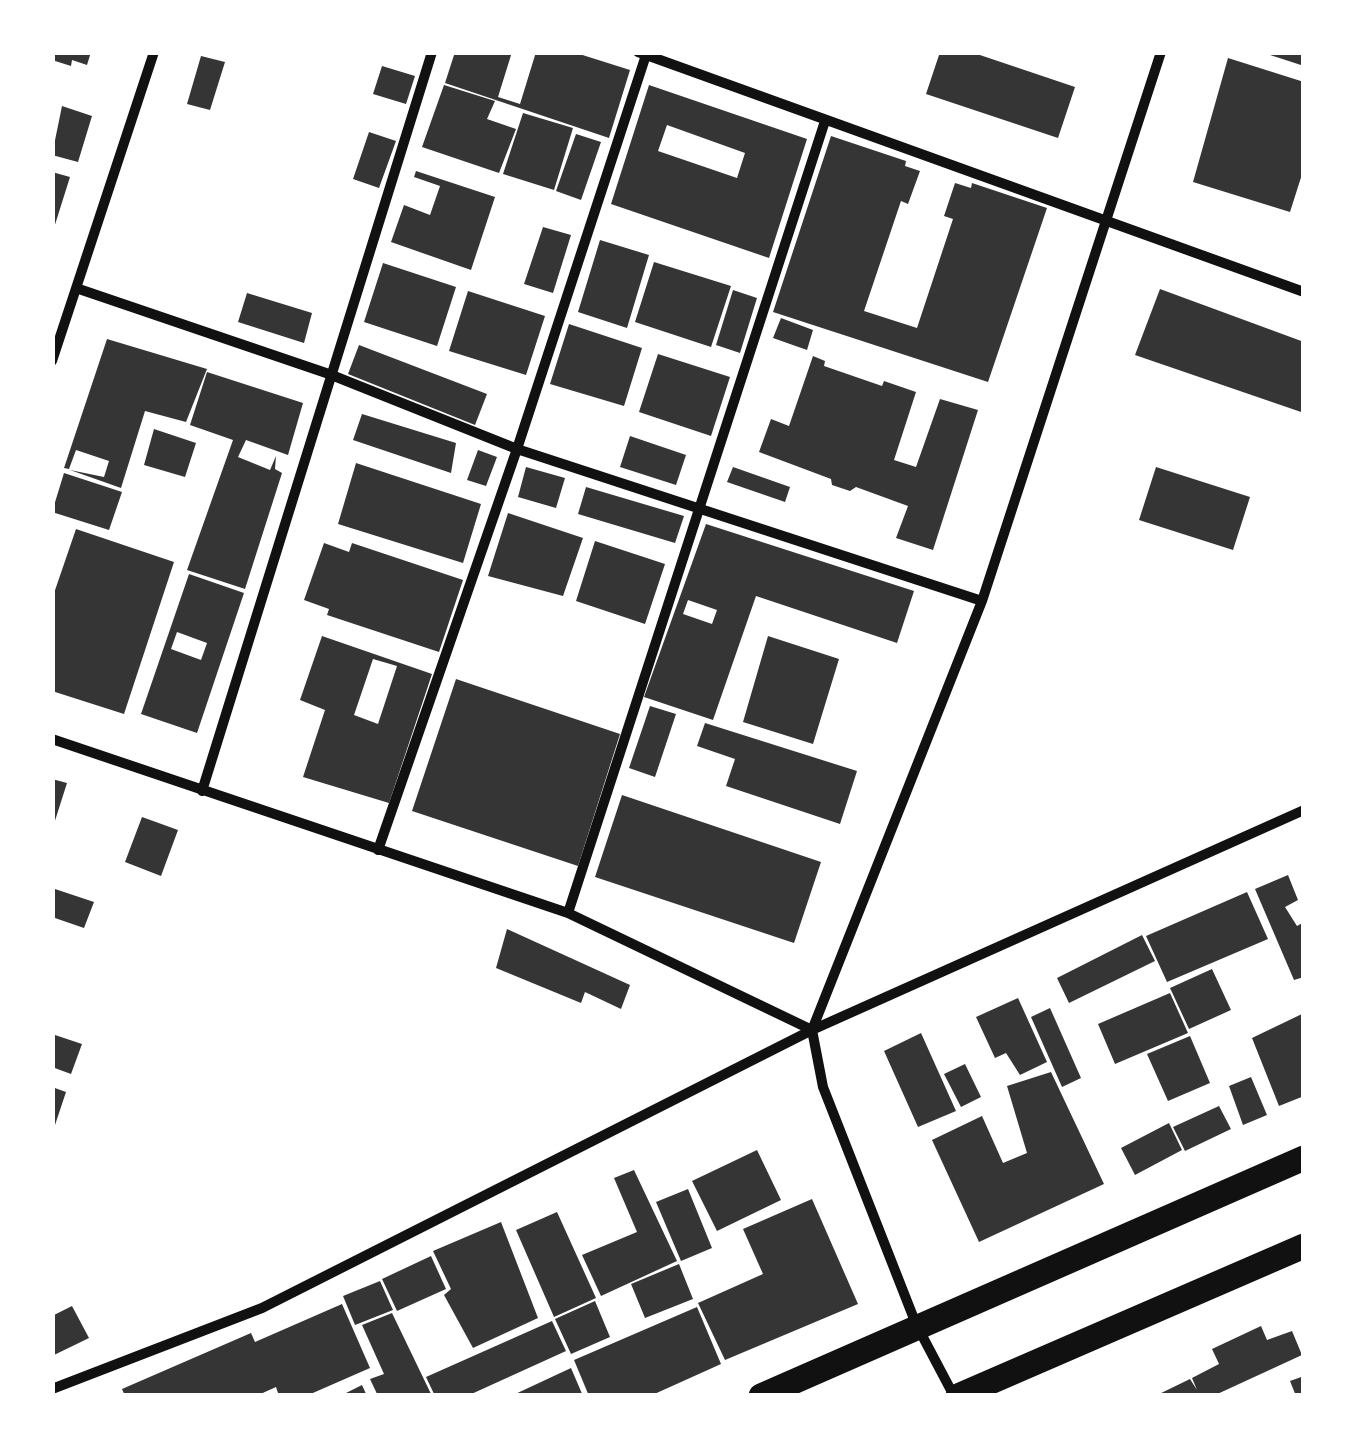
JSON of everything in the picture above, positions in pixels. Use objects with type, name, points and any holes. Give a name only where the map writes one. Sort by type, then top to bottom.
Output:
[{"type":"main road","points":[[762,1396],[916,1324],[1304,1158]]},
{"type":"main road","points":[[956,1396],[1304,1246]]},
{"type":"street","points":[[52,360],[154,52]]},
{"type":"street","points":[[202,790],[432,52]]},
{"type":"street","points":[[956,1396],[916,1324],[823,1087],[812,1030],[982,602],[1161,52]]},
{"type":"street","points":[[378,850],[518,449],[642,54],[1304,292]]},
{"type":"street","points":[[568,913],[825,121]]},
{"type":"street","points":[[76,288],[329,374],[518,449],[982,602]]},
{"type":"street","points":[[52,740],[568,913],[812,1030]]},
{"type":"street","points":[[52,1390],[262,1308],[812,1030],[1304,810]]},
{"type":"building","points":[[52,52],[91,52],[87,65],[72,60],[71,66],[52,60]]},
{"type":"building","points":[[455,52],[512,52],[498,97],[520,104],[536,52],[573,52],[630,70],[609,138],[445,83]]},
{"type":"building","points":[[940,52],[971,52],[1075,87],[1058,138],[926,94]]},
{"type":"building","points":[[1304,52],[1304,66],[1264,53]]},
{"type":"building","points":[[201,56],[225,62],[210,110],[187,104]]},
{"type":"building","points":[[1228,58],[1304,82],[1304,168],[1290,212],[1193,182]]},
{"type":"building","points":[[382,66],[415,76],[406,104],[373,94]]},
{"type":"building","points":[[444,85],[495,101],[487,119],[516,129],[499,173],[422,147]]},
{"type":"building","points":[[649,85],[807,139],[769,258],[611,204]],"holes":[[[667,125],[745,153],[737,178],[658,151]]]},
{"type":"building","points":[[62,106],[92,116],[78,162],[52,155]]},
{"type":"building","points":[[523,113],[573,128],[554,190],[503,174]]},
{"type":"building","points":[[369,132],[396,141],[379,188],[353,179]]},
{"type":"building","points":[[576,134],[601,142],[581,200],[556,191]]},
{"type":"building","points":[[831,136],[906,161],[905,166],[920,171],[908,204],[901,201],[864,311],[917,328],[953,219],[944,216],[955,183],[971,188],[972,183],[1047,208],[988,382],[773,312]]},
{"type":"building","points":[[416,171],[495,197],[471,270],[391,242],[404,205],[430,215],[440,186],[414,177]]},
{"type":"building","points":[[52,172],[70,177],[53,231],[52,231]]},
{"type":"building","points":[[543,227],[571,235],[553,293],[524,284]]},
{"type":"building","points":[[600,240],[649,255],[627,328],[578,312]]},
{"type":"building","points":[[654,262],[731,286],[711,347],[635,322]]},
{"type":"building","points":[[383,263],[456,287],[437,346],[364,322]]},
{"type":"building","points":[[1160,289],[1304,342],[1304,413],[1135,355]]},
{"type":"building","points":[[733,290],[757,298],[740,353],[716,345]]},
{"type":"building","points":[[468,291],[545,316],[526,375],[449,351]]},
{"type":"building","points":[[247,293],[312,313],[304,343],[238,322]]},
{"type":"building","points":[[781,318],[813,330],[807,350],[773,338]]},
{"type":"building","points":[[569,324],[642,348],[624,406],[550,384]]},
{"type":"building","points":[[107,339],[207,369],[186,422],[145,411],[121,488],[70,470],[104,477],[109,461],[76,450],[69,469],[64,468]]},
{"type":"building","points":[[359,345],[487,394],[475,425],[348,374]]},
{"type":"building","points":[[658,354],[730,377],[711,436],[639,412]]},
{"type":"building","points":[[813,356],[825,361],[824,366],[882,386],[884,381],[916,392],[894,460],[916,467],[940,399],[978,410],[933,550],[896,538],[908,506],[856,487],[850,491],[832,485],[831,479],[759,452],[771,419],[789,426]]},
{"type":"building","points":[[207,372],[303,403],[288,455],[246,440],[238,457],[270,470],[276,456],[275,469],[282,473],[245,589],[187,570],[233,440],[190,425]]},
{"type":"building","points":[[362,414],[456,443],[451,473],[353,440]]},
{"type":"building","points":[[154,429],[196,443],[185,477],[144,465]]},
{"type":"building","points":[[630,436],[686,455],[676,485],[620,467]]},
{"type":"building","points":[[478,450],[497,457],[486,486],[467,480]]},
{"type":"building","points":[[356,463],[481,504],[463,563],[338,524]]},
{"type":"building","points":[[526,467],[565,478],[556,508],[518,497]]},
{"type":"building","points":[[733,467],[790,487],[785,502],[727,482]]},
{"type":"building","points":[[1156,467],[1250,497],[1233,550],[1139,520]]},
{"type":"building","points":[[64,473],[122,492],[109,530],[52,512]]},
{"type":"building","points":[[586,487],[684,516],[675,543],[578,514]]},
{"type":"building","points":[[508,513],[583,538],[563,596],[488,576]]},
{"type":"building","points":[[706,524],[914,591],[897,643],[756,596],[713,720],[644,697]],"holes":[[[688,600],[717,610],[712,624],[683,614]]]},
{"type":"building","points":[[76,529],[174,562],[124,714],[52,691],[52,599]]},
{"type":"building","points":[[595,541],[665,564],[645,624],[576,601]]},
{"type":"building","points":[[324,543],[349,552],[352,543],[463,580],[439,652],[327,615],[329,609],[304,600]]},
{"type":"building","points":[[189,574],[244,593],[197,733],[141,714]],"holes":[[[177,632],[207,643],[201,660],[171,649]]]},
{"type":"building","points":[[322,636],[432,674],[389,803],[303,777],[325,710],[300,700]],"holes":[[[373,659],[397,666],[378,724],[354,715]]]},
{"type":"building","points":[[768,636],[839,659],[813,744],[743,722]]},
{"type":"building","points":[[456,679],[620,734],[578,866],[412,811]]},
{"type":"building","points":[[650,706],[676,714],[655,777],[629,768]]},
{"type":"building","points":[[705,723],[857,771],[840,824],[726,786],[735,759],[697,746]]},
{"type":"building","points":[[52,779],[67,783],[53,827],[52,827]]},
{"type":"building","points":[[622,795],[821,862],[794,943],[595,877]]},
{"type":"building","points":[[142,817],[178,830],[161,876],[125,862]]},
{"type":"building","points":[[1288,875],[1298,900],[1285,907],[1297,926],[1304,922],[1304,977],[1294,980],[1255,889]]},
{"type":"building","points":[[52,888],[94,902],[84,928],[52,917]]},
{"type":"building","points":[[1247,892],[1268,939],[1167,982],[1146,936]]},
{"type":"building","points":[[507,929],[630,985],[621,1009],[585,992],[581,1003],[496,968]]},
{"type":"building","points":[[1142,935],[1155,961],[1069,1003],[1057,978]]},
{"type":"building","points":[[1212,969],[1231,1010],[1189,1029],[1170,988]]},
{"type":"building","points":[[1170,993],[1188,1033],[1115,1064],[1098,1024]]},
{"type":"building","points":[[1018,998],[1047,1062],[1020,1075],[1006,1053],[995,1058],[976,1017]]},
{"type":"building","points":[[1050,1008],[1081,1078],[1062,1087],[1031,1017]]},
{"type":"building","points":[[1304,1013],[1304,1096],[1279,1106],[1252,1038]]},
{"type":"building","points":[[921,1033],[956,1111],[918,1127],[884,1051]]},
{"type":"building","points":[[52,1034],[82,1044],[71,1074],[52,1067]]},
{"type":"building","points":[[1190,1036],[1210,1083],[1168,1101],[1147,1054]]},
{"type":"building","points":[[965,1064],[981,1097],[961,1107],[944,1074]]},
{"type":"building","points":[[1051,1072],[1104,1184],[979,1242],[932,1140],[982,1116],[1003,1163],[1027,1153],[1007,1086]]},
{"type":"building","points":[[1251,1077],[1267,1115],[1243,1125],[1229,1086]]},
{"type":"building","points":[[52,1087],[66,1092],[53,1131],[52,1131]]},
{"type":"building","points":[[1219,1106],[1231,1129],[1185,1151],[1173,1127]]},
{"type":"building","points":[[1169,1123],[1182,1150],[1135,1175],[1121,1148]]},
{"type":"building","points":[[757,1150],[781,1200],[717,1231],[692,1181]]},
{"type":"building","points":[[634,1170],[677,1261],[601,1296],[582,1255],[637,1232],[614,1178]]},
{"type":"building","points":[[688,1189],[712,1248],[681,1261],[656,1202]]},
{"type":"building","points":[[812,1199],[858,1304],[725,1360],[698,1303],[763,1274],[743,1229]]},
{"type":"building","points":[[557,1212],[596,1298],[554,1317],[516,1230]]},
{"type":"building","points":[[501,1222],[538,1318],[473,1348],[444,1295],[451,1289],[433,1251]]},
{"type":"building","points":[[431,1256],[446,1289],[397,1311],[382,1279]]},
{"type":"building","points":[[679,1264],[693,1299],[645,1318],[631,1284]]},
{"type":"building","points":[[380,1281],[393,1310],[355,1325],[343,1296]]},
{"type":"building","points":[[595,1301],[610,1337],[571,1354],[555,1319]]},
{"type":"building","points":[[342,1304],[370,1368],[306,1396],[279,1396],[276,1387],[256,1396],[125,1396],[122,1389],[251,1333],[255,1342]]},
{"type":"building","points":[[72,1306],[89,1338],[52,1356],[52,1316]]},
{"type":"building","points":[[697,1307],[721,1364],[650,1396],[589,1396],[574,1360]]},
{"type":"building","points":[[392,1313],[432,1396],[378,1396],[370,1379],[384,1374],[362,1325]]},
{"type":"building","points":[[552,1321],[566,1351],[467,1396],[435,1396],[426,1377]]},
{"type":"building","points":[[1261,1326],[1267,1340],[1292,1331],[1302,1355],[1213,1396],[1155,1396],[1190,1379],[1197,1390],[1192,1378],[1219,1364],[1212,1349]]},
{"type":"building","points":[[571,1368],[583,1396],[511,1396]]},
{"type":"building","points":[[1304,1376],[1304,1396],[1296,1396],[1290,1381]]},
{"type":"building","points":[[362,1385],[367,1396],[340,1396]]}]
